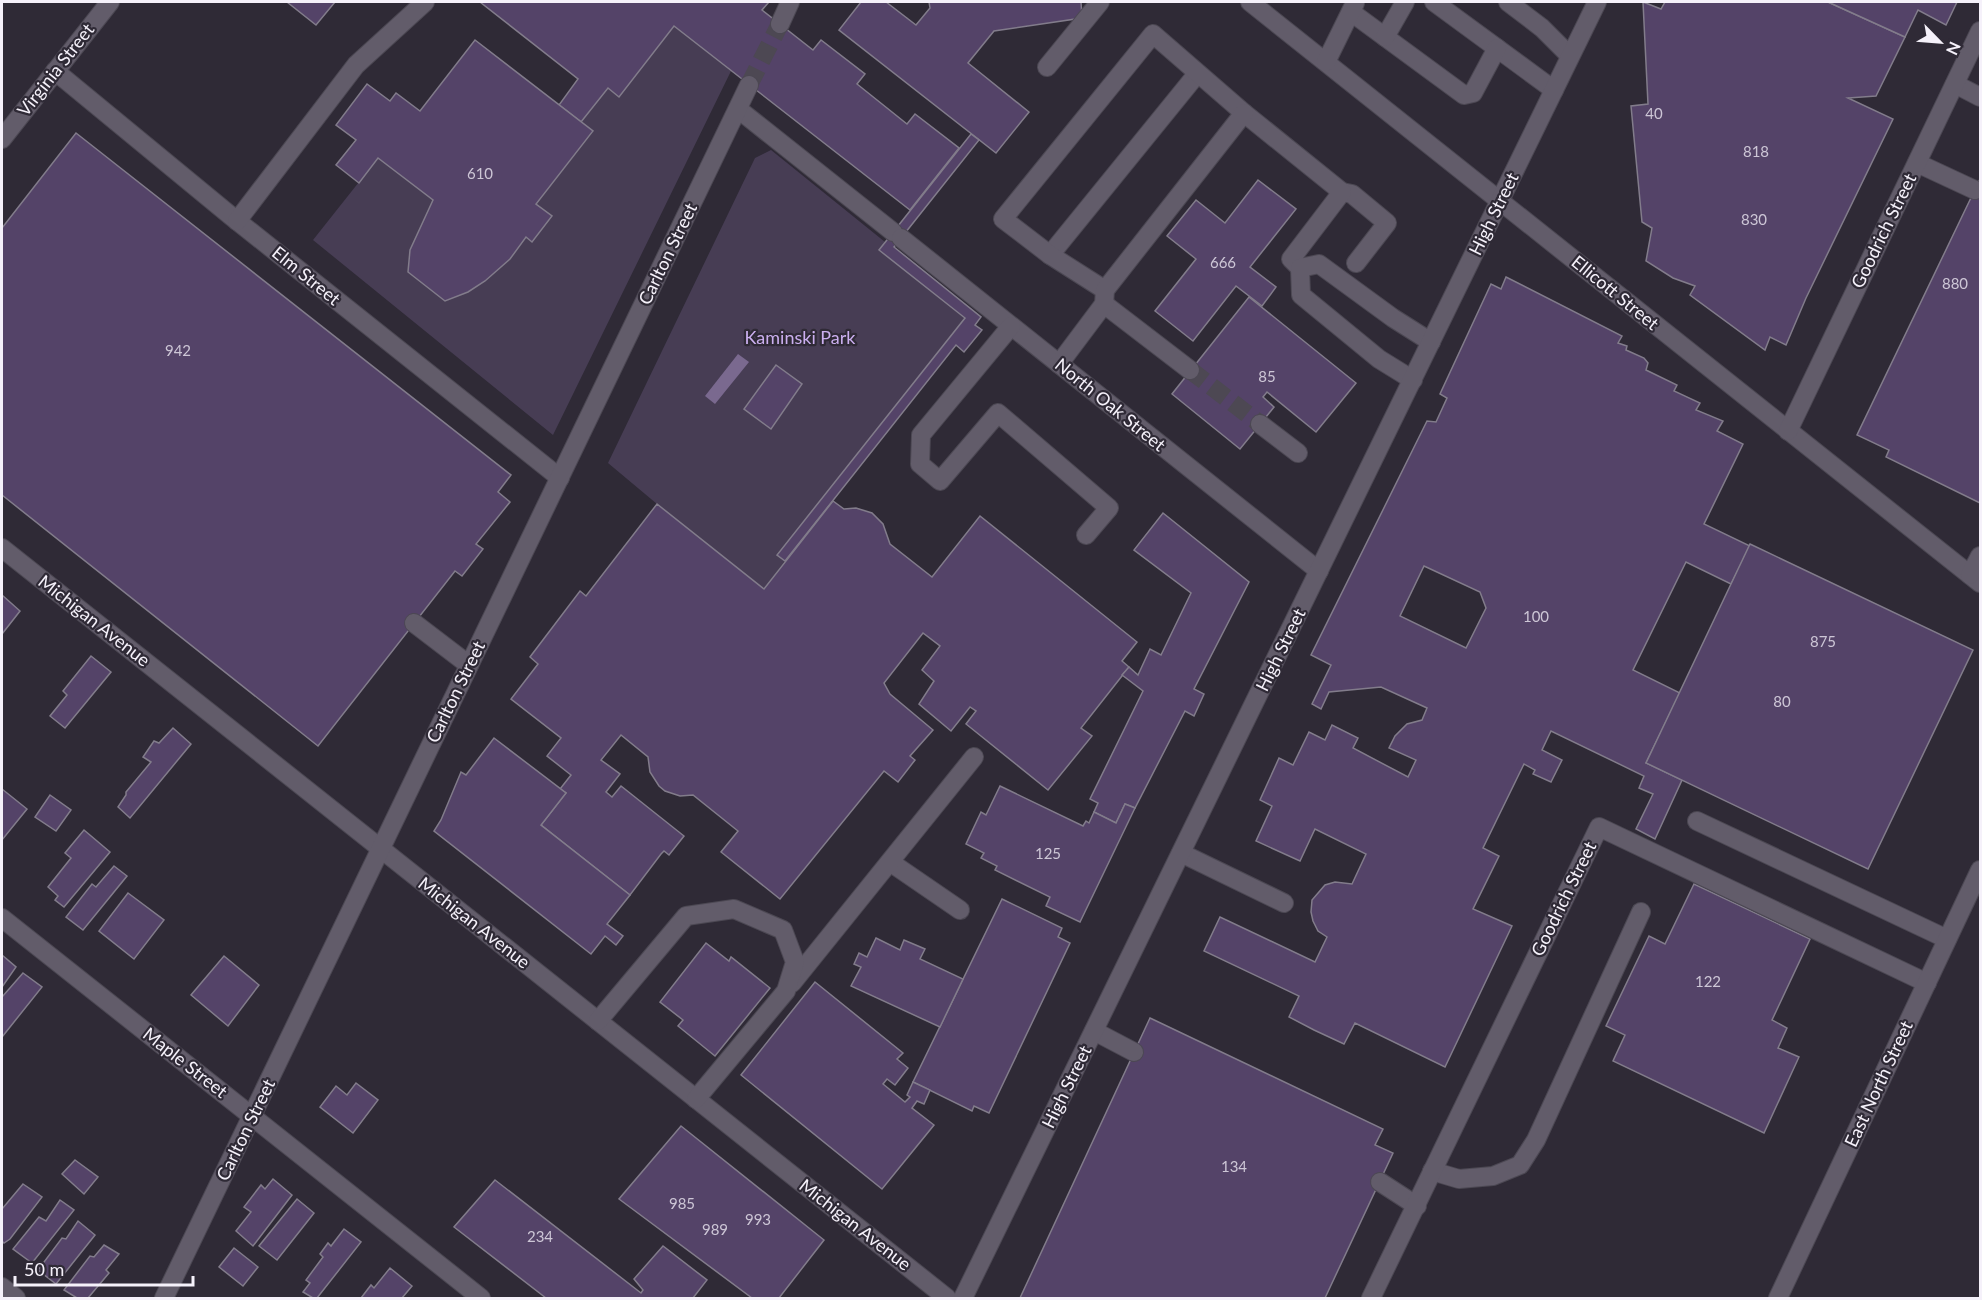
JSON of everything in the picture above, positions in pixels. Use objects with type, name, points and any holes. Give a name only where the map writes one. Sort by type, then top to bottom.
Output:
[{"type":"street","name":"Virginia Street","points":[[2,139],[110,2]]},
{"type":"street","points":[[237,221],[356,65],[425,2]]},
{"type":"street","points":[[780,24],[790,2]]},
{"type":"street","points":[[1047,67],[1100,2]]},
{"type":"street","name":"Ellicott Street","points":[[1250,2],[1975,579]]},
{"type":"street","points":[[1385,37],[1405,2]]},
{"type":"street","points":[[1434,2],[1554,90]]},
{"type":"street","points":[[1508,2],[1542,28],[1570,56]]},
{"type":"street","name":"High Street","points":[[963,1299],[1598,2]]},
{"type":"street","points":[[1326,62],[1353,7],[1385,37],[1464,95],[1473,93],[1497,48]]},
{"type":"street","name":"Goodrich Street","points":[[1788,430],[1980,31]]},
{"type":"street","points":[[1190,370],[1104,297],[1002,219],[1153,34],[1197,74],[1342,192],[1352,194],[1388,223],[1356,263]]},
{"type":"street","name":"Elm Street","points":[[55,71],[237,221],[560,478]]},
{"type":"street","points":[[1050,255],[1197,74]]},
{"type":"street","points":[[1955,84],[1980,97]]},
{"type":"street","name":"Carlton Street","points":[[164,1299],[749,85]]},
{"type":"street","name":"North Oak Street","points":[[738,109],[1319,571]]},
{"type":"street","points":[[1059,364],[1104,297],[1244,113]]},
{"type":"street","points":[[1917,163],[1975,190]]},
{"type":"street","points":[[1342,192],[1291,259],[1300,267],[1301,295],[1379,358],[1413,380]]},
{"type":"street","points":[[1300,267],[1319,264],[1393,318],[1431,342]]},
{"type":"street","points":[[1011,326],[921,435],[920,464],[940,481],[998,413],[1109,508],[1086,535]]},
{"type":"street","points":[[1260,424],[1298,453]]},
{"type":"street","name":"Michigan Avenue","points":[[2,548],[947,1299]]},
{"type":"street","points":[[1975,579],[1980,556]]},
{"type":"street","points":[[414,623],[469,665]]},
{"type":"street","points":[[696,1099],[974,757]]},
{"type":"street","points":[[1697,821],[1947,939]]},
{"type":"street","name":"Goodrich Street","points":[[1371,1299],[1599,827],[1927,983]]},
{"type":"street","points":[[1181,853],[1284,903]]},
{"type":"street","points":[[890,862],[960,909]]},
{"type":"street","name":"East North Street","points":[[1778,1299],[1980,870]]},
{"type":"street","points":[[598,1021],[686,916],[734,909],[783,930],[795,963],[786,991]]},
{"type":"street","points":[[1432,1171],[1459,1179],[1493,1176],[1520,1165],[1536,1140],[1641,912]]},
{"type":"street","name":"Maple Street","points":[[2,918],[481,1299]]},
{"type":"street","points":[[1094,1031],[1134,1052]]},
{"type":"street","points":[[1380,1182],[1417,1206]]},
{"type":"street","points":[[2,1287],[16,1299]]},
{"type":"green space","points":[[674,26],[731,71],[553,435],[313,240],[378,158],[433,200],[411,250],[408,271],[446,301],[471,288],[499,268],[526,237],[532,241],[551,216],[536,204],[593,132],[581,122],[608,88],[619,96]]},
{"type":"green space","name":"Kaminski Park","points":[[771,150],[885,242],[879,250],[965,318],[764,589],[608,463],[755,158]]},
{"type":"shaded area","points":[[738,354],[749,362],[715,404],[705,396]]},
{"type":"building","points":[[287,2],[335,2],[316,25]]},
{"type":"building","points":[[480,2],[769,2],[762,10],[813,50],[821,40],[865,74],[857,84],[907,124],[915,114],[959,148],[910,210],[674,26],[619,97],[608,88],[581,122],[559,105],[578,79]]},
{"type":"building","points":[[861,2],[886,2],[916,25],[930,8],[929,2],[1081,2],[1082,18],[994,31],[968,63],[1029,112],[996,153],[839,30]]},
{"type":"building","points":[[1643,2],[1661,9],[1665,2],[1828,2],[1905,37],[1876,96],[1848,98],[1893,119],[1806,298],[1786,345],[1770,337],[1765,350],[1690,295],[1695,286],[1673,278],[1646,261],[1652,228],[1642,222],[1631,106],[1648,104]]},
{"type":"building","points":[[1828,2],[1957,2],[1946,25],[1918,10],[1905,37]]},
{"type":"building","points":[[475,40],[593,131],[536,204],[552,216],[532,242],[526,237],[510,259],[485,281],[468,292],[445,301],[408,272],[410,250],[433,200],[378,158],[359,183],[336,165],[356,140],[336,125],[367,84],[390,101],[396,93],[420,111]]},
{"type":"building","points":[[76,133],[511,475],[498,492],[510,502],[476,544],[483,549],[462,576],[455,571],[318,746],[2,495],[2,228]]},
{"type":"building","points":[[971,134],[979,140],[894,247],[981,317],[975,325],[982,330],[964,352],[956,345],[785,561],[777,555],[965,318],[879,250]]},
{"type":"building","points":[[1980,179],[1980,503],[1886,457],[1889,450],[1857,435]]},
{"type":"building","points":[[1258,180],[1296,209],[1250,267],[1276,287],[1262,306],[1236,286],[1193,341],[1155,311],[1196,259],[1167,236],[1196,200],[1225,223]]},
{"type":"building","points":[[1506,277],[1622,336],[1618,343],[1627,346],[1626,350],[1644,358],[1648,363],[1646,370],[1677,385],[1674,391],[1700,403],[1696,410],[1723,421],[1717,431],[1743,444],[1704,524],[1750,546],[1731,584],[1686,562],[1633,670],[1680,693],[1646,763],[1682,780],[1655,839],[1636,829],[1653,794],[1639,788],[1644,776],[1551,731],[1542,750],[1562,760],[1551,782],[1533,774],[1535,770],[1524,764],[1483,848],[1499,856],[1473,909],[1512,926],[1445,1067],[1355,1023],[1344,1044],[1314,1030],[1289,1017],[1299,996],[1204,951],[1220,917],[1315,962],[1327,937],[1318,931],[1313,921],[1312,900],[1325,885],[1335,882],[1352,884],[1366,854],[1315,829],[1300,861],[1256,841],[1272,806],[1260,800],[1279,758],[1293,765],[1309,732],[1325,740],[1332,725],[1358,738],[1353,748],[1408,777],[1416,760],[1389,748],[1395,736],[1407,724],[1422,720],[1427,708],[1381,687],[1329,692],[1321,709],[1312,704],[1331,665],[1311,655],[1427,421],[1436,422],[1447,398],[1440,394],[1491,284],[1501,289]],"holes":[[[1424,566],[1480,592],[1486,608],[1466,648],[1400,616]]]},
{"type":"building","points":[[1249,297],[1356,383],[1316,432],[1267,392],[1263,397],[1274,407],[1240,449],[1172,394]]},
{"type":"building","points":[[776,365],[802,384],[771,429],[744,409]]},
{"type":"building","points":[[833,501],[844,509],[856,508],[872,513],[883,524],[890,544],[932,577],[980,516],[1137,642],[1122,661],[1129,667],[1081,728],[1092,736],[1048,790],[966,724],[976,711],[970,707],[951,731],[919,704],[934,681],[922,670],[940,646],[923,633],[884,683],[890,694],[933,730],[910,756],[915,760],[898,782],[884,771],[780,899],[721,852],[738,831],[693,795],[680,796],[665,791],[650,772],[648,757],[621,735],[601,760],[620,774],[606,792],[612,797],[621,786],[684,836],[669,855],[664,851],[661,854],[630,895],[541,825],[566,793],[560,789],[571,775],[547,756],[561,738],[511,699],[538,664],[530,657],[580,591],[586,596],[657,504],[764,589]]},
{"type":"building","points":[[1163,513],[1249,582],[1194,689],[1204,694],[1194,716],[1185,711],[1135,808],[1125,804],[1116,823],[1094,812],[1098,803],[1090,799],[1143,691],[1122,675],[1129,667],[1138,675],[1150,649],[1161,655],[1191,593],[1134,550]]},
{"type":"building","points":[[1750,544],[1973,650],[1868,869],[1646,763]]},
{"type":"building","points":[[2,595],[20,611],[2,634]]},
{"type":"building","points":[[91,656],[111,672],[65,728],[50,716],[67,695],[63,691]]},
{"type":"building","points":[[173,728],[191,744],[130,818],[118,807],[126,792],[151,762],[143,757],[154,741],[159,743]]},
{"type":"building","points":[[494,738],[566,793],[541,825],[630,895],[607,924],[623,936],[616,945],[605,936],[591,954],[434,831],[461,772],[466,775]]},
{"type":"building","points":[[1000,786],[1083,826],[1086,821],[1089,823],[1094,812],[1116,823],[1125,804],[1135,808],[1080,922],[1046,906],[1050,897],[995,870],[997,866],[981,858],[984,853],[966,844],[981,812],[986,815]]},
{"type":"building","points":[[2,789],[27,809],[2,840]]},
{"type":"building","points":[[50,795],[71,810],[56,831],[35,817]]},
{"type":"building","points":[[84,830],[110,852],[64,907],[55,900],[58,896],[48,887],[71,858],[65,853]]},
{"type":"building","points":[[114,866],[127,876],[83,930],[66,917],[92,884],[96,887]]},
{"type":"building","points":[[1694,884],[1810,939],[1772,1020],[1787,1028],[1778,1048],[1799,1057],[1764,1133],[1613,1061],[1625,1035],[1606,1026],[1649,936],[1665,944]]},
{"type":"building","points":[[128,893],[164,920],[134,959],[99,931]]},
{"type":"building","points":[[1002,899],[1062,928],[1058,937],[1070,943],[989,1113],[974,1106],[972,1111],[913,1082]]},
{"type":"building","points":[[876,938],[900,950],[904,940],[925,949],[920,959],[963,979],[940,1027],[851,986],[861,967],[854,964],[859,953],[867,957]]},
{"type":"building","points":[[706,943],[729,961],[731,957],[770,988],[715,1056],[678,1026],[683,1020],[660,1002]]},
{"type":"building","points":[[2,955],[16,967],[2,987]]},
{"type":"building","points":[[224,956],[259,985],[228,1026],[191,995]]},
{"type":"building","points":[[23,973],[42,987],[2,1037],[2,997]]},
{"type":"building","points":[[815,982],[903,1053],[897,1059],[908,1068],[895,1085],[887,1079],[883,1084],[905,1102],[910,1097],[907,1095],[913,1082],[930,1090],[924,1104],[917,1101],[912,1108],[934,1125],[882,1189],[741,1075]]},
{"type":"building","points":[[1150,1018],[1383,1129],[1375,1145],[1393,1153],[1325,1298],[1020,1298]]},
{"type":"building","points":[[356,1083],[378,1100],[353,1133],[320,1107],[336,1086],[347,1095]]},
{"type":"building","points":[[681,1126],[824,1240],[779,1298],[752,1298],[619,1199]]},
{"type":"building","points":[[75,1160],[98,1177],[84,1194],[62,1174]]},
{"type":"building","points":[[273,1179],[292,1195],[253,1246],[236,1231],[251,1212],[244,1207],[261,1185],[265,1189]]},
{"type":"building","points":[[495,1180],[641,1293],[643,1290],[634,1279],[663,1246],[707,1280],[693,1298],[546,1298],[454,1227]]},
{"type":"building","points":[[23,1184],[42,1197],[10,1239],[4,1243],[2,1241],[2,1209]]},
{"type":"building","points":[[297,1199],[314,1213],[277,1260],[259,1246]]},
{"type":"building","points":[[60,1200],[74,1210],[32,1263],[13,1249],[39,1217],[46,1221]]},
{"type":"building","points":[[78,1221],[95,1235],[56,1284],[38,1270],[62,1238],[66,1239]]},
{"type":"building","points":[[344,1229],[361,1242],[317,1298],[313,1298],[303,1292],[310,1283],[306,1280],[323,1257],[320,1254],[328,1243],[331,1246]]},
{"type":"building","points":[[104,1245],[119,1254],[106,1270],[109,1273],[88,1298],[77,1298],[64,1290],[90,1256],[94,1257]]},
{"type":"building","points":[[234,1248],[258,1267],[243,1286],[219,1267]]},
{"type":"building","points":[[390,1268],[412,1286],[402,1298],[361,1298],[371,1285],[374,1288]]},
{"type":"tunnel","points":[[749,85],[780,24]]},
{"type":"tunnel","points":[[1190,370],[1260,424]]}]
